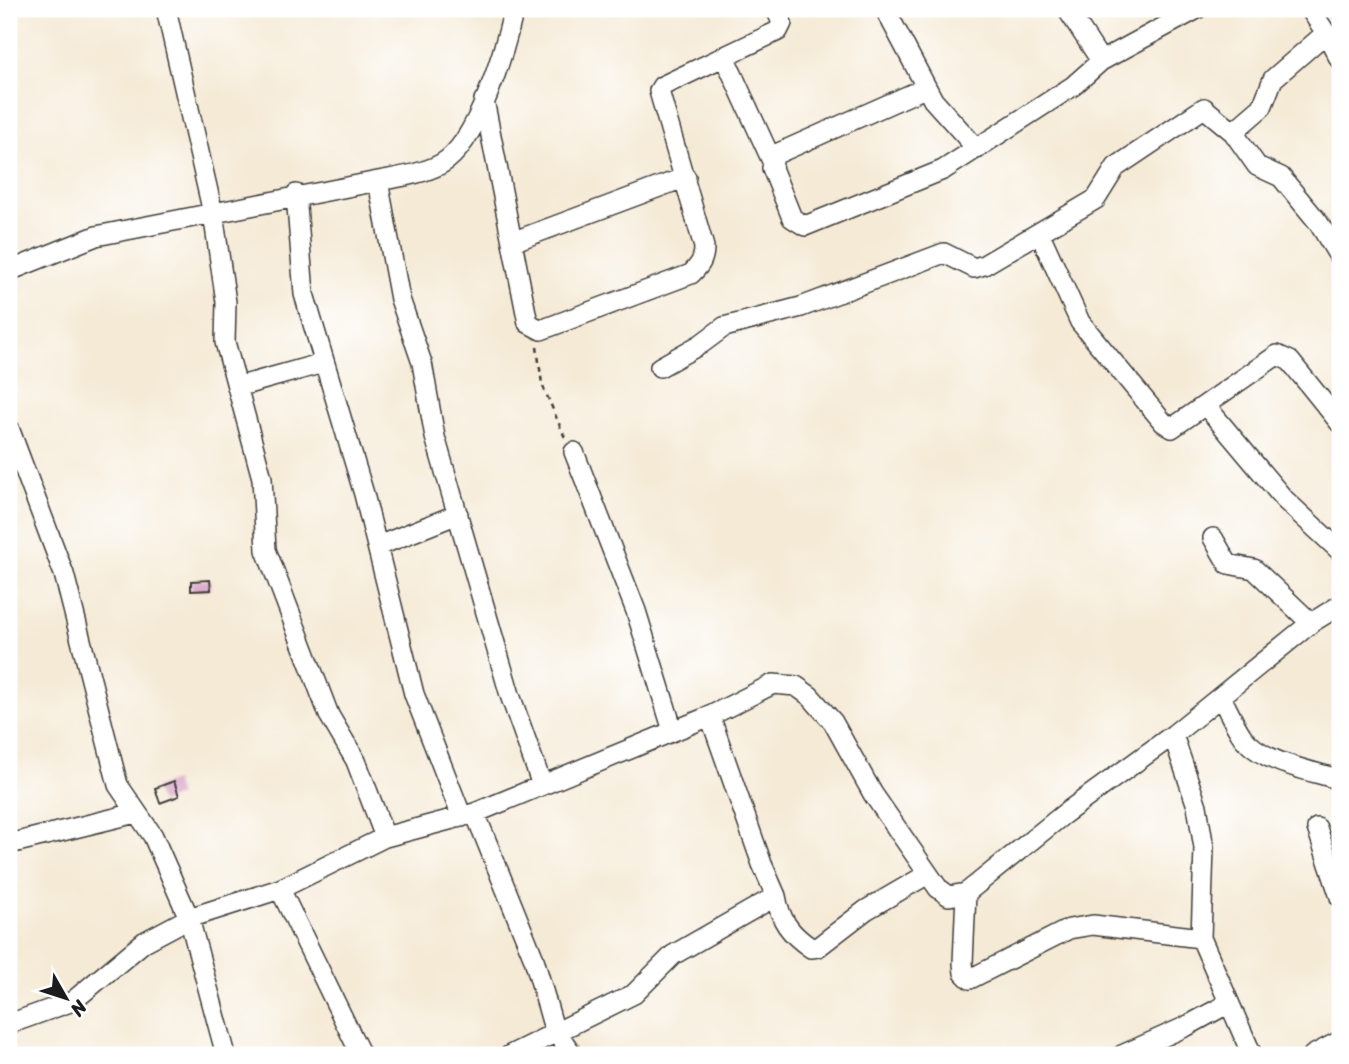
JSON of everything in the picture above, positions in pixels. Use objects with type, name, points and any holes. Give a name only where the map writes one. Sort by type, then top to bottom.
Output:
[{"type":"street","points":[[166,9],[214,213],[226,302],[225,342],[262,478],[266,550],[329,715],[356,761],[385,837]]},
{"type":"street","points":[[9,271],[96,236],[296,194],[378,181],[424,171],[443,163],[455,152],[484,100],[514,9]]},
{"type":"street","points":[[484,100],[528,323],[536,329],[691,274],[700,266],[704,258],[704,247],[685,177],[658,97],[659,91],[662,86],[778,31],[782,23],[776,9]]},
{"type":"street","points":[[1067,9],[1101,61]]},
{"type":"street","points":[[724,57],[771,159],[792,218],[806,226],[924,179],[977,149],[1073,86],[1101,61],[1197,9]]},
{"type":"street","points":[[1310,9],[1340,60]]},
{"type":"street","points":[[892,11],[925,89],[977,149]]},
{"type":"street","points":[[1233,132],[1262,107],[1273,79],[1326,33]]},
{"type":"street","points":[[771,159],[782,148],[925,89]]},
{"type":"street","points":[[660,367],[701,344],[724,327],[801,307],[944,253],[974,268],[984,265],[1096,199],[1116,167],[1197,111],[1208,110],[1233,132],[1257,166],[1281,177],[1318,222],[1340,258]]},
{"type":"street","points":[[512,242],[685,177]]},
{"type":"street","points":[[378,181],[400,299],[422,363],[435,437],[510,695],[542,785]]},
{"type":"street","points":[[296,194],[304,294],[378,546],[414,694],[534,959],[546,1008],[558,1034],[573,1055]]},
{"type":"street","points":[[1040,234],[1080,322],[1163,422],[1172,428],[1277,355],[1290,362],[1340,423]]},
{"type":"street","points":[[237,387],[323,363]]},
{"type":"street","points":[[1206,406],[1284,499],[1340,551]]},
{"type":"street","points":[[9,428],[64,574],[118,785],[153,836],[189,918],[226,1055]]},
{"type":"street","points":[[573,452],[636,611],[673,731]]},
{"type":"street","points":[[378,546],[458,513]]},
{"type":"street","points":[[1213,538],[1228,564],[1254,569],[1311,623]]},
{"type":"street","points":[[9,1024],[73,1001],[144,942],[189,918],[280,889],[385,837],[468,815],[710,716],[773,684],[796,686],[810,696],[833,722],[873,794],[938,888],[949,895],[966,893],[1065,814],[1173,735],[1311,623],[1340,606]]},
{"type":"street","points":[[1221,697],[1242,736],[1252,747],[1278,759],[1340,780]]},
{"type":"street","points":[[710,716],[762,864],[776,896],[779,914],[788,929],[811,948],[818,947],[866,910],[928,874]]},
{"type":"street","points":[[1173,735],[1196,806],[1204,848],[1201,938],[1252,1055]]},
{"type":"street","points":[[9,844],[136,813]]},
{"type":"street","points":[[1317,828],[1340,897]]},
{"type":"street","points":[[280,889],[361,1055]]},
{"type":"street","points":[[966,893],[963,963],[964,973],[970,979],[1069,929],[1093,925],[1201,938]]},
{"type":"street","points":[[510,1055],[558,1034],[634,994],[673,955],[776,896]]},
{"type":"street","points":[[1122,1055],[1187,1026],[1229,1003]]},
{"type":"street","points":[[1313,1055],[1340,1041]]},
{"type":"path","points":[[536,329],[542,384],[562,434],[573,452]]},
{"type":"building","points":[[210,580],[211,590],[191,591],[191,581]]},
{"type":"building","points":[[174,781],[179,796],[160,803],[155,788]]}]
